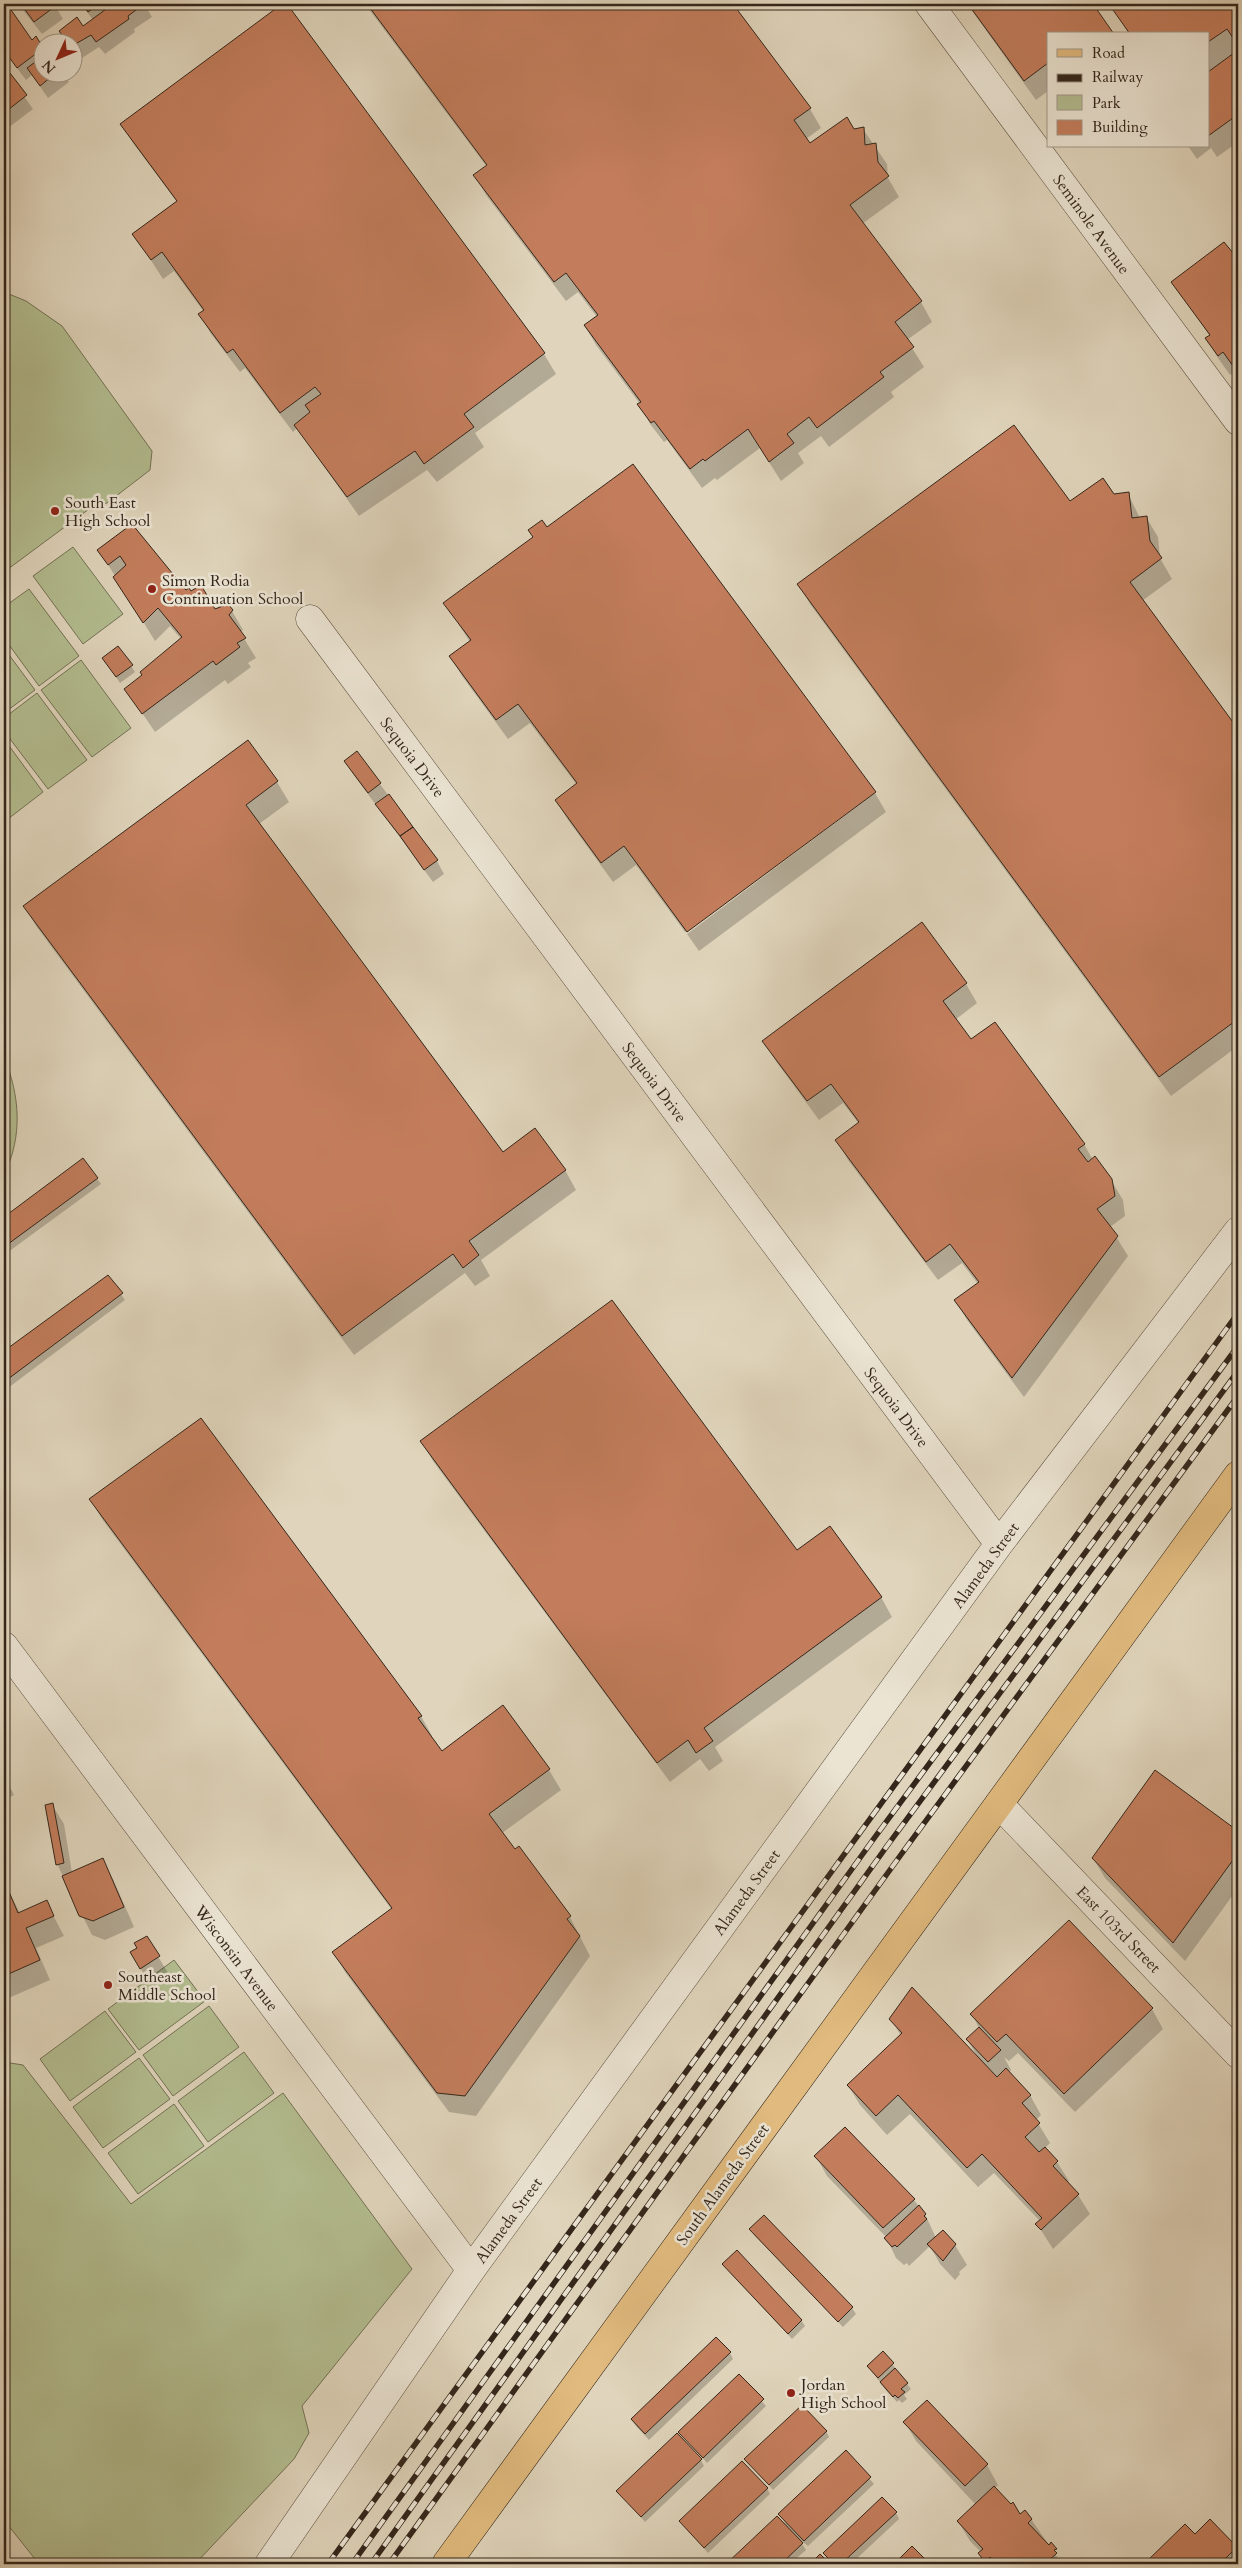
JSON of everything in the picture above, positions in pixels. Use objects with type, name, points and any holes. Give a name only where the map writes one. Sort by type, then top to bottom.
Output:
[{"type":"main road","points":[[999,1804],[1238,1475]]},
{"type":"main road","name":"South Alameda Street","points":[[446,2564],[999,1804]]},
{"type":"street","name":"Seminole Avenue","points":[[929,4],[1238,421]]},
{"type":"street","name":"Sequoia Drive","points":[[310,619],[999,1544]]},
{"type":"street","name":"Alameda Street","points":[[269,2564],[471,2270],[999,1544],[1238,1231]]},
{"type":"street","name":"Wisconsin Avenue","points":[[4,1646],[471,2270]]},
{"type":"street","name":"East 103rd Street","points":[[999,1804],[1238,2054]]},
{"type":"green space","points":[[4,292],[26,301],[62,326],[152,451],[150,470],[107,503],[89,509],[4,572]]},
{"type":"green space","points":[[73,547],[123,614],[83,644],[33,576]]},
{"type":"green space","points":[[29,589],[79,656],[39,686],[4,638],[4,607]]},
{"type":"green space","points":[[4,648],[35,690],[4,713]]},
{"type":"green space","points":[[81,660],[131,728],[92,757],[41,690]]},
{"type":"green space","points":[[37,693],[87,760],[48,789],[4,731],[4,718]]},
{"type":"green space","points":[[4,739],[43,792],[4,822]]},
{"type":"green space","points":[[4,1057],[16,1101],[17,1131],[10,1160],[4,1175]]},
{"type":"green space","points":[[174,1960],[205,2001],[139,2050],[108,2009]]},
{"type":"green space","points":[[209,2006],[239,2047],[173,2096],[143,2055]]},
{"type":"green space","points":[[105,2011],[136,2052],[70,2101],[40,2059]]},
{"type":"green space","points":[[244,2052],[274,2093],[208,2142],[178,2101]]},
{"type":"green space","points":[[139,2058],[170,2099],[103,2148],[73,2107]]},
{"type":"green space","name":"Southeast Middle School","points":[[4,2062],[23,2065],[131,2204],[283,2093],[412,2269],[302,2406],[309,2433],[294,2459],[195,2564],[39,2564],[4,2520]]},
{"type":"green space","points":[[174,2104],[204,2146],[138,2194],[108,2153]]},
{"type":"building","points":[[4,4],[7,4],[32,40],[32,57],[17,68],[4,50]]},
{"type":"building","points":[[21,4],[56,4],[57,5],[34,22]]},
{"type":"building","points":[[82,4],[100,4],[88,12]]},
{"type":"building","points":[[113,4],[144,4],[128,16],[129,19],[96,42],[91,35],[82,40],[82,32],[59,31],[77,17],[83,26]]},
{"type":"building","points":[[282,4],[287,4],[545,353],[464,414],[474,427],[424,464],[415,451],[347,497],[294,425],[310,412],[305,405],[321,394],[315,387],[280,413],[233,349],[227,353],[198,314],[204,310],[162,252],[151,260],[132,234],[177,201],[120,124]]},
{"type":"building","points":[[367,4],[733,4],[811,108],[794,120],[810,143],[847,117],[854,129],[864,127],[865,145],[876,143],[878,162],[889,176],[850,205],[922,301],[895,322],[914,347],[880,372],[884,377],[817,428],[809,417],[787,434],[794,443],[769,462],[748,429],[705,461],[703,459],[690,469],[654,421],[651,423],[637,404],[641,402],[584,325],[598,315],[566,273],[554,282],[473,175],[487,165]]},
{"type":"building","points":[[968,4],[1093,4],[1113,32],[1047,32],[1047,64],[1024,81]]},
{"type":"building","points":[[1122,4],[1238,4],[1238,45],[1227,29],[1210,41],[1210,32],[1129,32],[1113,10]]},
{"type":"building","points":[[1238,50],[1238,124],[1233,118],[1210,135],[1210,71]]},
{"type":"building","points":[[32,64],[32,75],[27,68]]},
{"type":"building","points":[[10,73],[27,95],[4,113],[4,78]]},
{"type":"building","points":[[1224,242],[1238,259],[1238,373],[1223,352],[1218,356],[1205,338],[1210,335],[1171,282]]},
{"type":"building","points":[[1014,425],[1070,501],[1103,478],[1114,494],[1129,492],[1132,518],[1147,516],[1150,541],[1162,558],[1130,582],[1238,729],[1238,1019],[1159,1077],[797,584]]},
{"type":"building","points":[[633,464],[876,792],[687,932],[624,846],[601,863],[555,800],[577,783],[518,704],[496,720],[449,656],[471,640],[443,603],[533,537],[528,530],[542,520],[547,527]]},
{"type":"building","points":[[132,524],[186,590],[189,588],[191,591],[201,585],[215,609],[228,604],[233,610],[229,615],[246,638],[237,643],[240,647],[216,665],[213,661],[142,714],[124,689],[142,675],[140,672],[182,637],[158,608],[143,623],[113,577],[126,565],[120,556],[108,565],[97,550]]},
{"type":"building","points":[[118,646],[133,665],[116,677],[102,658]]},
{"type":"building","points":[[248,740],[278,781],[246,805],[503,1152],[535,1128],[566,1170],[469,1241],[479,1255],[463,1268],[453,1254],[342,1336],[23,906]]},
{"type":"building","points":[[357,751],[381,783],[368,793],[344,761]]},
{"type":"building","points":[[389,794],[413,827],[400,836],[375,804]]},
{"type":"building","points":[[413,827],[438,860],[424,870],[400,836]]},
{"type":"building","points":[[922,922],[967,983],[943,1001],[971,1039],[995,1022],[1085,1144],[1078,1149],[1088,1162],[1095,1156],[1112,1179],[1115,1196],[1097,1209],[1118,1236],[1012,1378],[954,1300],[979,1282],[950,1244],[926,1262],[835,1140],[859,1122],[831,1084],[807,1101],[762,1041]]},
{"type":"building","points":[[83,1158],[98,1178],[4,1247],[4,1217]]},
{"type":"building","points":[[108,1275],[123,1293],[4,1382],[4,1351]]},
{"type":"building","points":[[612,1300],[797,1550],[830,1526],[882,1597],[704,1728],[713,1741],[696,1753],[688,1740],[657,1763],[420,1441]]},
{"type":"building","points":[[201,1418],[422,1716],[418,1718],[442,1751],[503,1705],[550,1769],[489,1814],[515,1849],[519,1846],[571,1916],[567,1919],[580,1936],[465,2096],[437,2093],[332,1952],[392,1908],[89,1499]]},
{"type":"building","points":[[1155,1770],[1238,1831],[1238,1853],[1173,1943],[1092,1858]]},
{"type":"building","points":[[53,1803],[64,1863],[56,1865],[45,1805]]},
{"type":"building","points":[[103,1858],[124,1907],[93,1921],[79,1916],[62,1876]]},
{"type":"building","points":[[7,1887],[18,1913],[47,1900],[54,1916],[26,1928],[40,1960],[4,1976],[4,1888]]},
{"type":"building","points":[[1069,1920],[1153,2008],[1064,2094],[1006,2034],[997,2042],[970,2014]]},
{"type":"building","points":[[147,1936],[160,1956],[140,1969],[130,1952],[137,1948],[134,1943]]},
{"type":"building","points":[[912,1987],[997,2077],[1006,2068],[1031,2095],[1022,2103],[1040,2123],[1025,2137],[1039,2152],[1045,2147],[1058,2161],[1053,2166],[1079,2194],[1041,2230],[1035,2224],[1042,2218],[982,2154],[967,2168],[898,2095],[876,2116],[847,2085],[902,2033],[889,2019]]},
{"type":"building","points":[[979,2027],[1001,2050],[988,2062],[966,2039]]},
{"type":"building","points":[[845,2127],[915,2199],[883,2228],[814,2156]]},
{"type":"building","points":[[919,2205],[926,2214],[924,2216],[927,2219],[897,2247],[895,2245],[892,2247],[884,2238]]},
{"type":"building","points":[[764,2215],[853,2307],[838,2322],[749,2229]]},
{"type":"building","points":[[943,2230],[956,2244],[943,2261],[927,2244]]},
{"type":"building","points":[[737,2250],[802,2320],[788,2334],[722,2264]]},
{"type":"building","points":[[716,2337],[731,2352],[645,2434],[631,2419]]},
{"type":"building","points":[[883,2351],[894,2363],[878,2378],[867,2366]]},
{"type":"building","points":[[895,2368],[908,2383],[901,2389],[905,2392],[898,2398],[895,2395],[893,2397],[880,2382]]},
{"type":"building","points":[[739,2374],[764,2399],[703,2458],[678,2432]]},
{"type":"building","points":[[927,2400],[988,2464],[965,2486],[903,2422]]},
{"type":"building","points":[[802,2405],[827,2431],[769,2485],[744,2459]]},
{"type":"building","points":[[677,2433],[702,2459],[641,2517],[616,2491]]},
{"type":"building","points":[[846,2450],[871,2477],[804,2541],[778,2514]]},
{"type":"building","points":[[742,2461],[768,2488],[704,2548],[679,2521]]},
{"type":"building","points":[[994,2486],[1011,2504],[1013,2502],[1020,2514],[1025,2510],[1032,2519],[1028,2523],[1049,2545],[1051,2542],[1057,2549],[1054,2550],[1057,2553],[1045,2564],[998,2564],[990,2557],[985,2562],[978,2553],[983,2549],[957,2521]]},
{"type":"building","points":[[882,2497],[897,2512],[841,2564],[834,2564],[823,2553]]},
{"type":"building","points":[[777,2516],[803,2543],[781,2564],[726,2564]]},
{"type":"building","points":[[1210,2519],[1237,2547],[1222,2562],[1225,2564],[1144,2564],[1185,2524],[1195,2534]]},
{"type":"building","points":[[912,2546],[927,2561],[924,2564],[894,2564]]},
{"type":"building","points":[[820,2554],[830,2564],[810,2564]]},
{"type":"railway","points":[[328,2564],[1238,1313]]},
{"type":"railway","points":[[352,2564],[875,1837],[1238,1346]]},
{"type":"railway","points":[[371,2564],[887,1846],[1238,1371]]},
{"type":"railway","points":[[389,2564],[900,1856],[1238,1396]]},
{"type":"place","name":"South East High School","points":[[55,511]]},
{"type":"place","name":"Simon Rodia Continuation School","points":[[152,589]]},
{"type":"place","name":"Southeast Middle School","points":[[108,1985]]},
{"type":"place","name":"Jordan High School","points":[[791,2393]]}]
